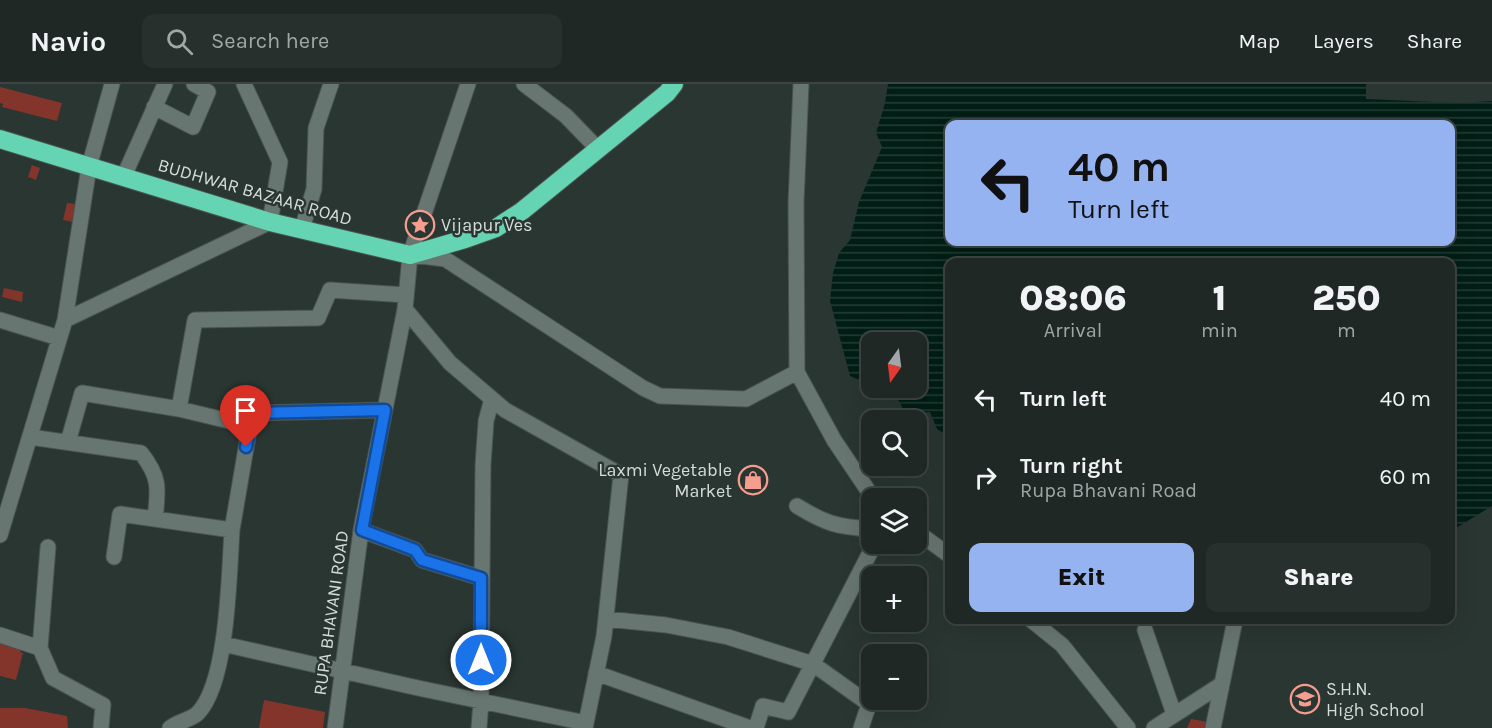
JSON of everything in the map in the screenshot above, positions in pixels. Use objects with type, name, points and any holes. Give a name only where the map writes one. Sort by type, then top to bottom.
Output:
[{"type":"highway","points":[[410,255],[496,228],[522,211],[667,93],[674,84]]},
{"type":"highway","name":"BUDHWAR BAZAAR ROAD","points":[[0,139],[270,222],[410,255]]},
{"type":"street","points":[[0,535],[64,320],[89,167],[112,84]]},
{"type":"street","points":[[124,176],[165,84]]},
{"type":"street","points":[[154,107],[193,127],[208,92],[194,84]]},
{"type":"street","points":[[64,320],[270,222],[280,162],[244,84]]},
{"type":"street","points":[[302,229],[314,189],[316,128],[331,84]]},
{"type":"street","name":"RUPA BHAVANI ROAD","points":[[335,728],[362,530],[405,302],[410,255],[468,84]]},
{"type":"street","points":[[524,84],[566,116],[598,149]]},
{"type":"street","points":[[801,84],[795,202],[797,372],[834,440],[866,488]]},
{"type":"street","points":[[410,255],[445,259],[643,388],[660,396],[746,399],[797,372]]},
{"type":"street","points":[[179,409],[195,320],[318,318],[330,290],[405,302],[450,363],[505,410],[621,475],[606,619],[586,726],[223,644]]},
{"type":"street","points":[[0,320],[59,338]]},
{"type":"street","points":[[68,442],[82,393],[179,409],[250,426]]},
{"type":"street","points":[[479,728],[483,465],[486,421],[492,399]]},
{"type":"street","points":[[170,728],[197,714],[210,696],[223,644],[232,530],[252,413],[385,410]]},
{"type":"street","points":[[30,437],[141,453],[148,462],[159,486],[155,519]]},
{"type":"street","points":[[797,506],[839,527],[861,528]]},
{"type":"street","points":[[114,557],[120,514],[232,530]]},
{"type":"street","points":[[362,530],[415,550],[422,560],[481,578]]},
{"type":"street","points":[[927,539],[945,552]]},
{"type":"street","points":[[48,547],[40,648],[53,678],[103,705],[101,728]]},
{"type":"street","points":[[756,728],[763,706],[788,712],[869,554]]},
{"type":"street","points":[[606,619],[666,625],[728,637],[813,664],[869,704],[861,728]]},
{"type":"street","points":[[1036,624],[1062,645],[1128,728]]},
{"type":"street","points":[[1212,728],[1234,624]]},
{"type":"street","points":[[1146,630],[1174,714]]},
{"type":"street","points":[[0,635],[40,648]]},
{"type":"street","points":[[596,674],[750,728]]},
{"type":"street","points":[[1154,728],[1222,684]]},
{"type":"shaded area","points":[[888,84],[1366,84],[1366,99],[1459,103],[1492,101],[1492,506],[1455,529],[1455,258],[945,258],[945,434],[937,429],[927,410],[904,410],[899,401],[894,398],[927,398],[927,332],[861,332],[861,381],[850,376],[830,301],[833,273],[839,253],[850,240],[859,202],[882,147],[876,133]]},
{"type":"building","points":[[0,87],[62,103],[57,121],[2,107]]},
{"type":"building","points":[[32,165],[40,168],[36,180],[28,177]]},
{"type":"building","points":[[67,203],[76,204],[73,222],[63,220]]},
{"type":"building","points":[[4,288],[23,292],[22,302],[2,297]]},
{"type":"building","points":[[0,639],[22,644],[20,652],[23,653],[16,680],[0,676]]},
{"type":"building","points":[[264,700],[325,712],[323,728],[259,728]]},
{"type":"building","points":[[0,708],[25,708],[67,716],[68,728],[0,728]]},
{"type":"building","points":[[1191,719],[1214,723],[1212,728],[1187,728]]},
{"type":"place","name":"Vijapur Ves","points":[[420,225]]},
{"type":"place","name":"Laxmi Vegetable Market","points":[[753,480]]},
{"type":"place","name":"S.H.N. High School","points":[[1305,699]]},
{"type":"route","points":[[246,447],[252,413],[385,410],[362,530],[415,550],[422,560],[481,578],[481,660]]}]
